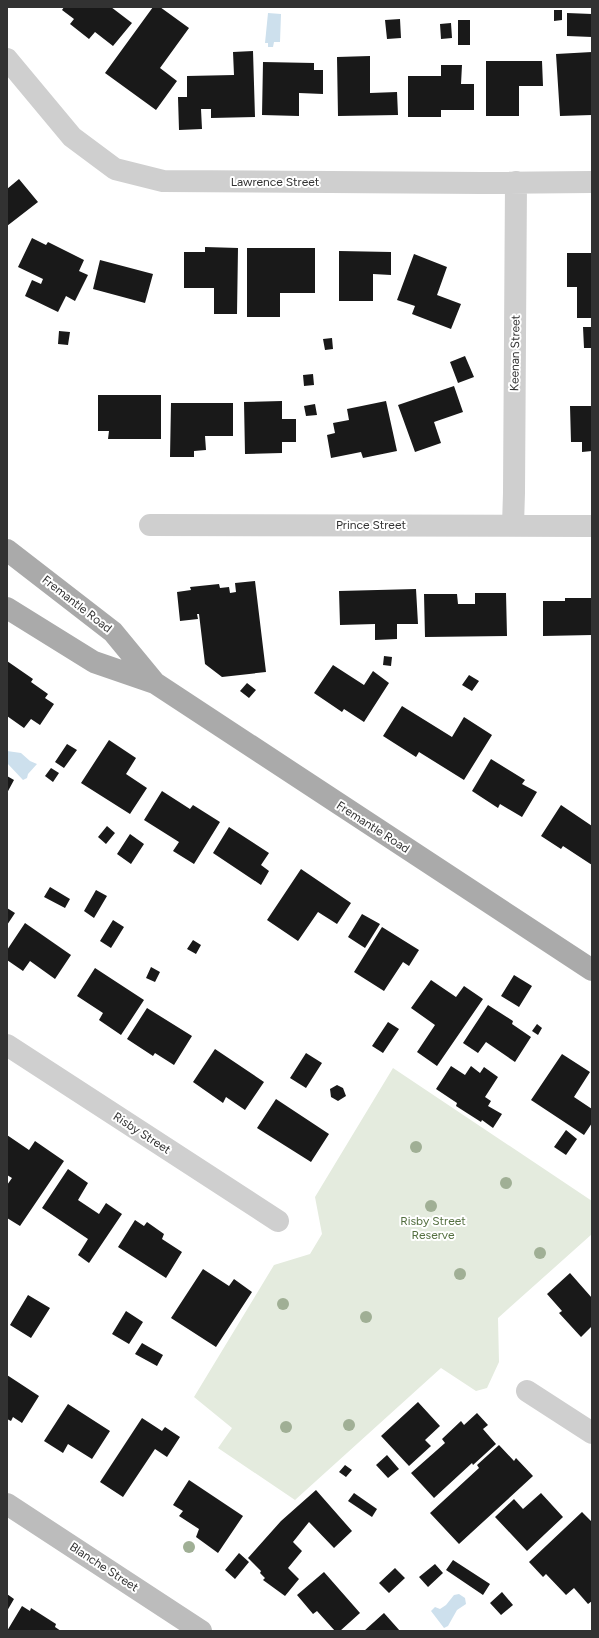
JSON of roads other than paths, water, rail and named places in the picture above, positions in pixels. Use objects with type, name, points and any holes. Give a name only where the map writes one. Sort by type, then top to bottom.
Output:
[{"type":"main road","name":"Fremantle Road","points":[[7,550],[113,632],[155,683]]},
{"type":"main road","name":"Fremantle Road","points":[[7,608],[94,662],[155,683],[592,970]]},
{"type":"street","name":"Lawrence Street","points":[[7,59],[72,137],[116,169],[163,181],[482,183],[592,182]]},
{"type":"street","name":"Keenan Street","points":[[513,525],[516,182]]},
{"type":"street","name":"Prince Street","points":[[150,525],[592,526]]},
{"type":"street","name":"Risby Street","points":[[7,1044],[278,1221]]},
{"type":"street","points":[[527,1391],[592,1433]]},
{"type":"street","name":"Blanche Street","points":[[7,1504],[202,1631]]},
{"type":"water","points":[[268,13],[281,14],[280,42],[274,42],[273,47],[268,47],[268,43],[265,43]]},
{"type":"water","points":[[7,751],[21,753],[30,761],[37,764],[28,774],[27,778],[23,780],[7,763]]},
{"type":"water","points":[[459,1594],[465,1598],[466,1604],[457,1610],[448,1626],[444,1628],[431,1611],[435,1607],[440,1609],[446,1605],[454,1595]]},
{"type":"park label","name":"Risby Street Reserve","points":[[433,1228]]}]
